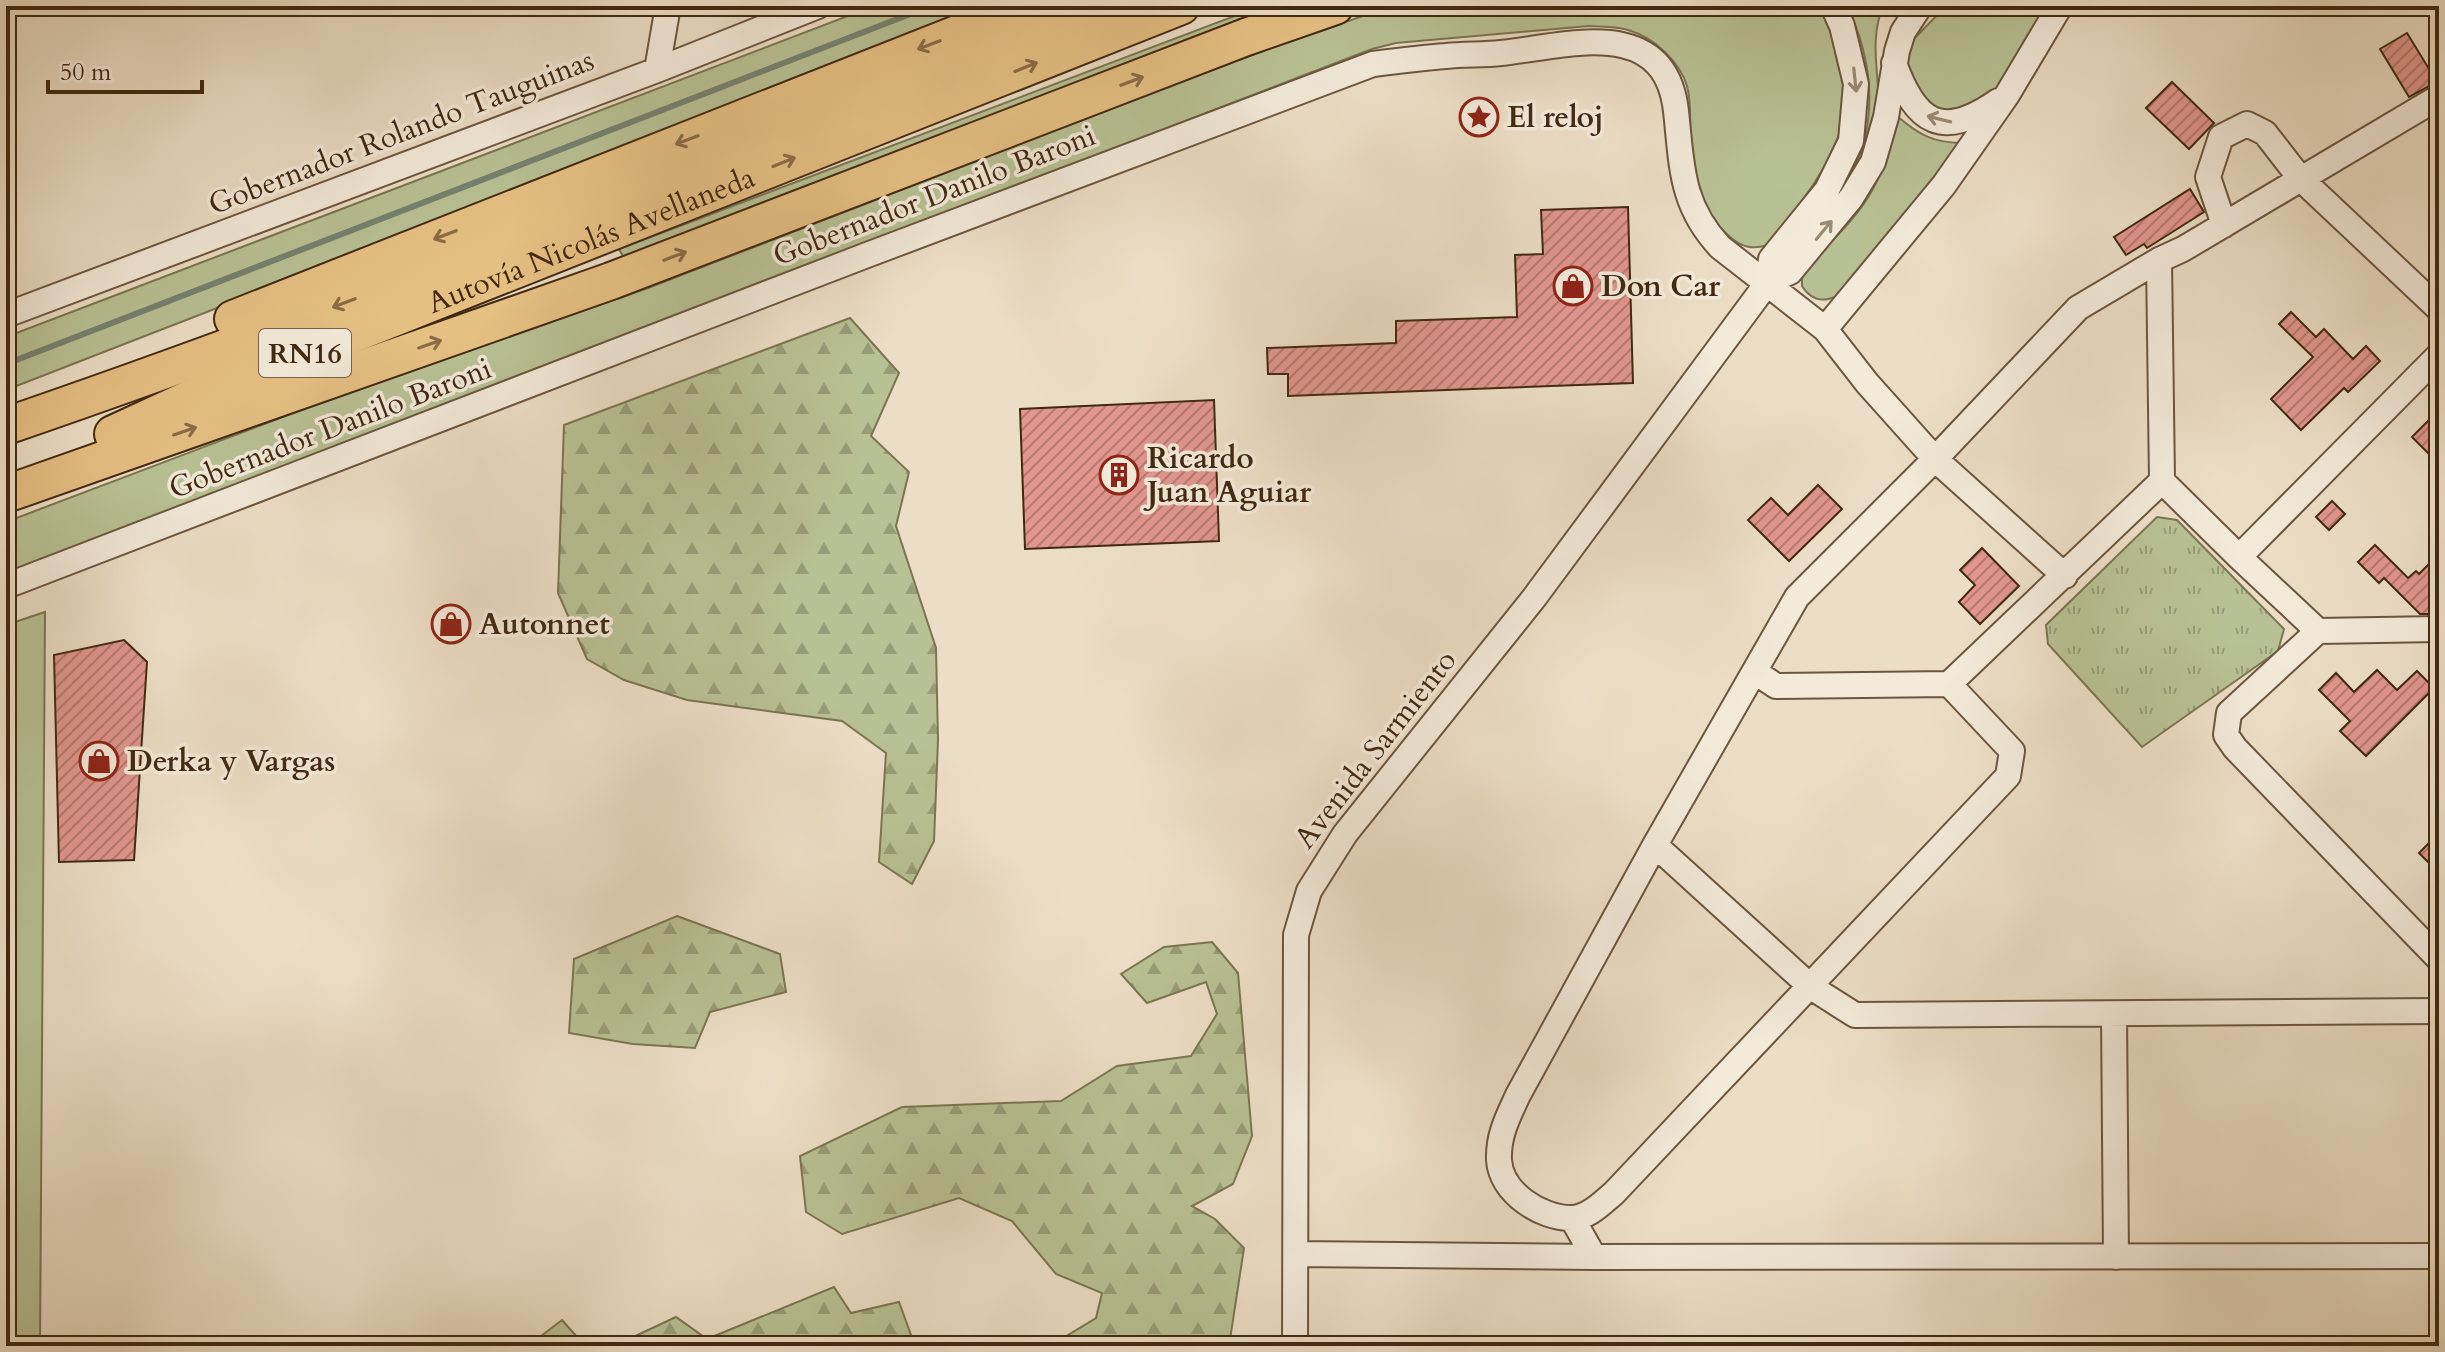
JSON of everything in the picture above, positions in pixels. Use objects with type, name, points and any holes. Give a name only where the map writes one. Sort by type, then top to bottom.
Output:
[{"type":"highway","points":[[6,410],[1028,6]]},
{"type":"highway","name":"Autovía Nicolás Avellaneda","points":[[6,426],[172,369],[600,205],[1103,6]]},
{"type":"highway","name":"Autovía Nicolás Avellaneda","points":[[6,483],[187,400],[1181,6]]},
{"type":"highway","points":[[6,494],[611,281],[1246,37],[1335,6]]},
{"type":"street","points":[[657,70],[668,6]]},
{"type":"street","name":"Gobernador Rolando Tauguinas","points":[[6,315],[657,70],[818,6]]},
{"type":"street","name":"Avenida Sarmiento","points":[[1768,282],[1771,259],[1827,190],[1851,141],[1856,84],[1842,26],[1833,6]]},
{"type":"street","name":"Avenida Sarmiento","points":[[1295,1346],[1296,935],[1309,891],[1345,834],[1534,598],[1768,282],[1790,272],[1863,180],[1881,140],[1894,63],[1903,32],[1920,6]]},
{"type":"street","points":[[1825,329],[1944,185],[2007,95],[2060,6]]},
{"type":"street","name":"Gobernador Danilo Baroni","points":[[6,586],[1373,64],[1448,55],[1499,53],[1595,40],[1617,43],[1639,51],[1658,64],[1668,78],[1673,93],[1682,175],[1690,205],[1705,231],[1720,247],[1825,329],[1867,383],[1935,459],[2065,576]]},
{"type":"street","points":[[1894,63],[1909,99],[1922,114],[1940,123],[1960,122],[1978,116],[2007,95]]},
{"type":"street","points":[[1949,684],[2012,751],[2008,776],[1614,1193],[1592,1212],[1572,1218],[1525,1203],[1509,1187],[1499,1163],[1501,1131],[1655,845],[1797,597],[1935,459],[2078,308],[2439,97]]},
{"type":"street","points":[[2224,225],[2208,177],[2221,137],[2247,124],[2265,133],[2300,178],[2439,309]]},
{"type":"street","points":[[2159,260],[2162,481],[2318,631]]},
{"type":"street","points":[[2239,557],[2439,355]]},
{"type":"street","points":[[1755,672],[1776,686],[1949,684],[2162,481]]},
{"type":"street","points":[[2439,629],[2318,631],[2229,713],[2226,735],[2235,748],[2439,959]]},
{"type":"street","points":[[1655,845],[1811,987],[1855,1015],[2439,1011]]},
{"type":"street","points":[[2114,1014],[2116,1257]]},
{"type":"street","points":[[1572,1218],[1594,1257]]},
{"type":"street","points":[[1296,1254],[1594,1257],[2439,1256]]},
{"type":"green space","points":[[874,6],[994,6],[6,390],[6,337]]},
{"type":"green space","points":[[1261,6],[1310,6],[625,260],[619,249]]},
{"type":"green space","points":[[1391,6],[1820,6],[1836,43],[1844,76],[1845,106],[1839,134],[1828,161],[1811,188],[1768,245],[1742,245],[1733,240],[1712,217],[1701,193],[1694,167],[1689,100],[1684,77],[1665,52],[1640,34],[1621,28],[1589,26],[1396,43],[1372,49],[6,575],[6,522],[370,384],[648,288],[1232,62]]},
{"type":"green space","points":[[1847,6],[1883,6],[1876,32],[1877,128],[1861,166],[1794,246],[1848,178],[1865,137],[1869,115],[1867,70],[1863,48]]},
{"type":"green space","points":[[1946,6],[2049,6],[1998,87],[1984,99],[1950,111],[1933,109],[1919,101],[1904,61],[1907,46]]},
{"type":"green space","points":[[1897,116],[1927,137],[1963,143],[1837,296],[1826,299],[1813,297],[1802,286],[1802,271],[1864,203],[1883,167]]},
{"type":"green space","points":[[850,318],[899,373],[871,436],[909,472],[896,526],[936,648],[938,740],[934,841],[912,884],[879,862],[886,753],[842,721],[687,700],[624,680],[587,659],[558,593],[564,425]]},
{"type":"green space","points":[[2157,517],[2177,520],[2284,629],[2278,651],[2142,747],[2048,644],[2046,625]]},
{"type":"green space","points":[[45,612],[40,1346],[6,1346],[6,625]]},
{"type":"green space","points":[[677,916],[780,954],[786,992],[710,1012],[695,1048],[633,1044],[569,1033],[574,959]]},
{"type":"green space","points":[[1212,942],[1238,973],[1252,1136],[1233,1184],[1192,1206],[1215,1219],[1244,1248],[1229,1346],[1050,1346],[1096,1318],[1102,1293],[1056,1274],[1012,1221],[959,1198],[842,1234],[806,1212],[800,1156],[902,1107],[1061,1101],[1117,1066],[1191,1056],[1217,1014],[1206,982],[1147,1003],[1121,974],[1164,947]]},
{"type":"green space","points":[[834,1287],[851,1313],[899,1302],[915,1346],[614,1346],[676,1317],[707,1339]]},
{"type":"green space","points":[[562,1320],[585,1346],[528,1346]]},
{"type":"building","points":[[2407,33],[2437,82],[2409,97],[2380,49]]},
{"type":"building","points":[[2172,82],[2214,123],[2189,149],[2146,108]]},
{"type":"building","points":[[2190,189],[2204,212],[2147,248],[2144,244],[2126,255],[2114,237]]},
{"type":"building","name":"Don Car","points":[[1628,207],[1633,383],[1288,396],[1288,374],[1268,374],[1267,348],[1396,343],[1396,321],[1517,317],[1515,255],[1543,254],[1541,210]]},
{"type":"building","points":[[2291,312],[2316,337],[2324,329],[2353,359],[2366,346],[2380,361],[2348,392],[2344,388],[2301,430],[2271,399],[2313,357],[2279,324]]},
{"type":"building","name":"Ricardo Juan Aguiar","points":[[1214,400],[1219,541],[1025,549],[1020,409]]},
{"type":"building","points":[[2439,410],[2439,464],[2412,437]]},
{"type":"building","points":[[1818,485],[1842,509],[1789,561],[1748,520],[1771,498],[1788,515]]},
{"type":"building","points":[[2332,501],[2345,514],[2329,530],[2316,517]]},
{"type":"building","points":[[2375,545],[2408,578],[2416,571],[2419,574],[2439,554],[2439,604],[2429,614],[2420,614],[2384,578],[2379,583],[2358,562]]},
{"type":"building","points":[[1982,548],[2019,586],[1980,624],[1959,602],[1975,585],[1960,570]]},
{"type":"building","name":"Derka y Vargas","points":[[124,640],[147,662],[134,860],[59,862],[54,655]]},
{"type":"building","points":[[2377,670],[2397,690],[2417,671],[2434,688],[2366,756],[2340,731],[2350,721],[2319,690],[2336,673],[2354,692]]},
{"type":"building","points":[[2439,833],[2439,873],[2419,853]]},
{"type":"waterway","points":[[6,364],[931,6]]},
{"type":"place","name":"El reloj","points":[[1479,117]]},
{"type":"place","name":"Don Car","points":[[1573,286]]},
{"type":"place","name":"Ricardo Juan Aguiar","points":[[1119,475]]},
{"type":"place","name":"Autonnet","points":[[451,624]]},
{"type":"place","name":"Derka y Vargas","points":[[99,761]]}]
